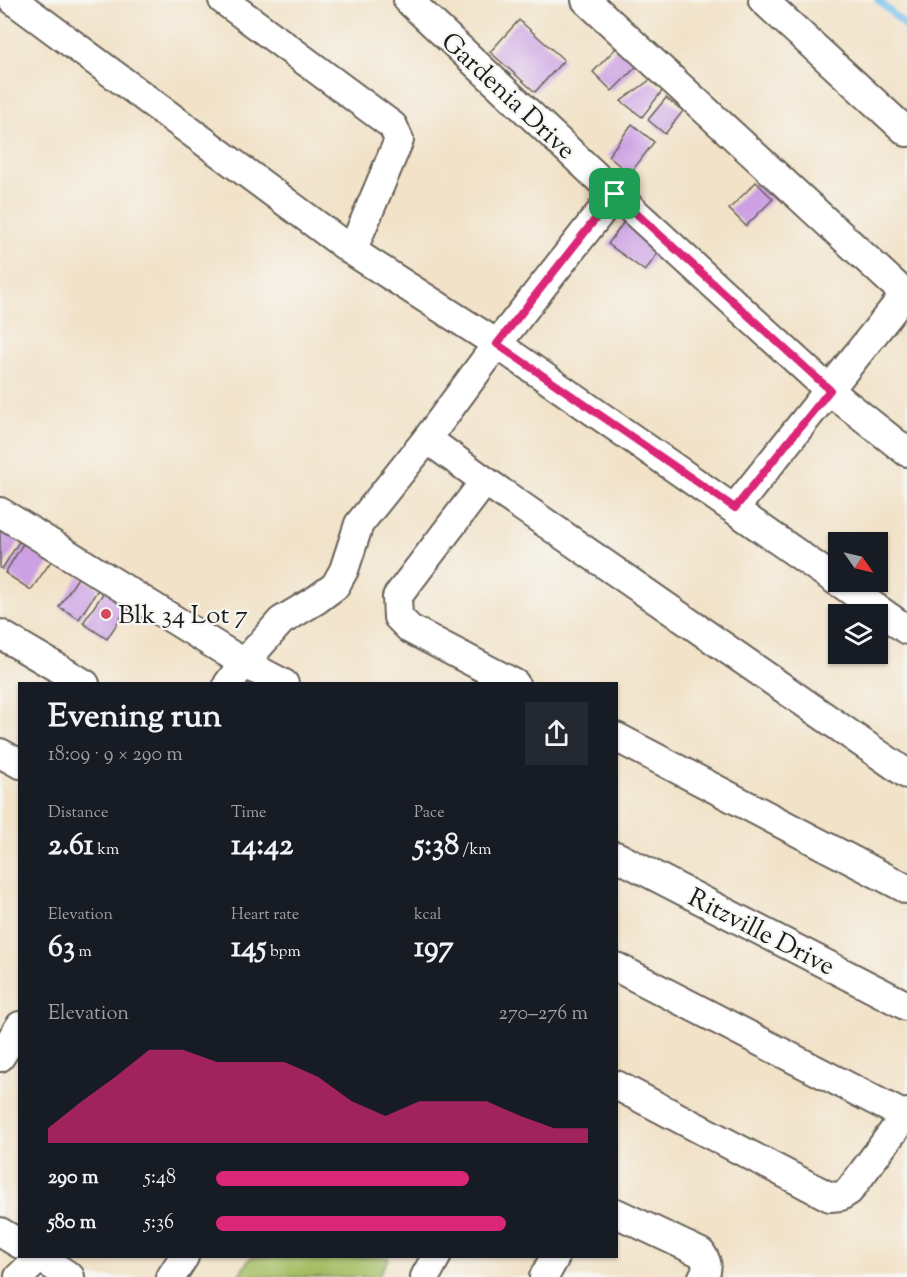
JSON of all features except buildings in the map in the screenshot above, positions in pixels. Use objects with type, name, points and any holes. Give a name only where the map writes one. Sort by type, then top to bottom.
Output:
[{"type":"street","points":[[13,0],[352,251],[497,344],[828,574]]},
{"type":"street","name":"Gardenia Drive","points":[[408,0],[615,194],[830,390],[907,452]]},
{"type":"street","points":[[586,0],[906,294],[735,508]]},
{"type":"street","points":[[763,0],[907,132]]},
{"type":"street","points":[[235,4],[393,126],[399,140],[352,251]]},
{"type":"street","points":[[236,673],[281,621],[335,586],[344,570],[359,524],[615,194]]},
{"type":"street","points":[[427,439],[907,774]]},
{"type":"street","points":[[485,481],[397,597],[398,617],[410,629],[511,682]]},
{"type":"street","points":[[0,512],[236,673],[276,682]]},
{"type":"street","points":[[853,592],[907,630]]},
{"type":"street","points":[[0,634],[82,682]]},
{"type":"street","points":[[618,738],[907,889]]},
{"type":"street","points":[[0,753],[18,763]]},
{"type":"street","name":"Ritzville Drive","points":[[618,857],[907,1006]]},
{"type":"street","points":[[618,968],[906,1115],[849,1191],[841,1196],[830,1197],[618,1086]]},
{"type":"street","points":[[0,1057],[18,1029]]},
{"type":"street","points":[[618,1214],[701,1253],[707,1261],[707,1271],[703,1277]]},
{"type":"street","points":[[0,1232],[18,1243]]},
{"type":"street","points":[[19,1277],[39,1258]]},
{"type":"street","points":[[42,1258],[70,1277]]},
{"type":"street","points":[[171,1277],[183,1258]]},
{"type":"street","points":[[425,1277],[435,1258]]},
{"type":"street","points":[[544,1277],[554,1258]]},
{"type":"green space","points":[[250,1258],[388,1258],[378,1277],[237,1277]]},
{"type":"waterway","points":[[878,0],[907,27]]},
{"type":"place","name":"Blk 34 Lot 7","points":[[106,614]]},
{"type":"route","points":[[615,194],[830,390],[735,508],[497,344],[615,194]]}]
